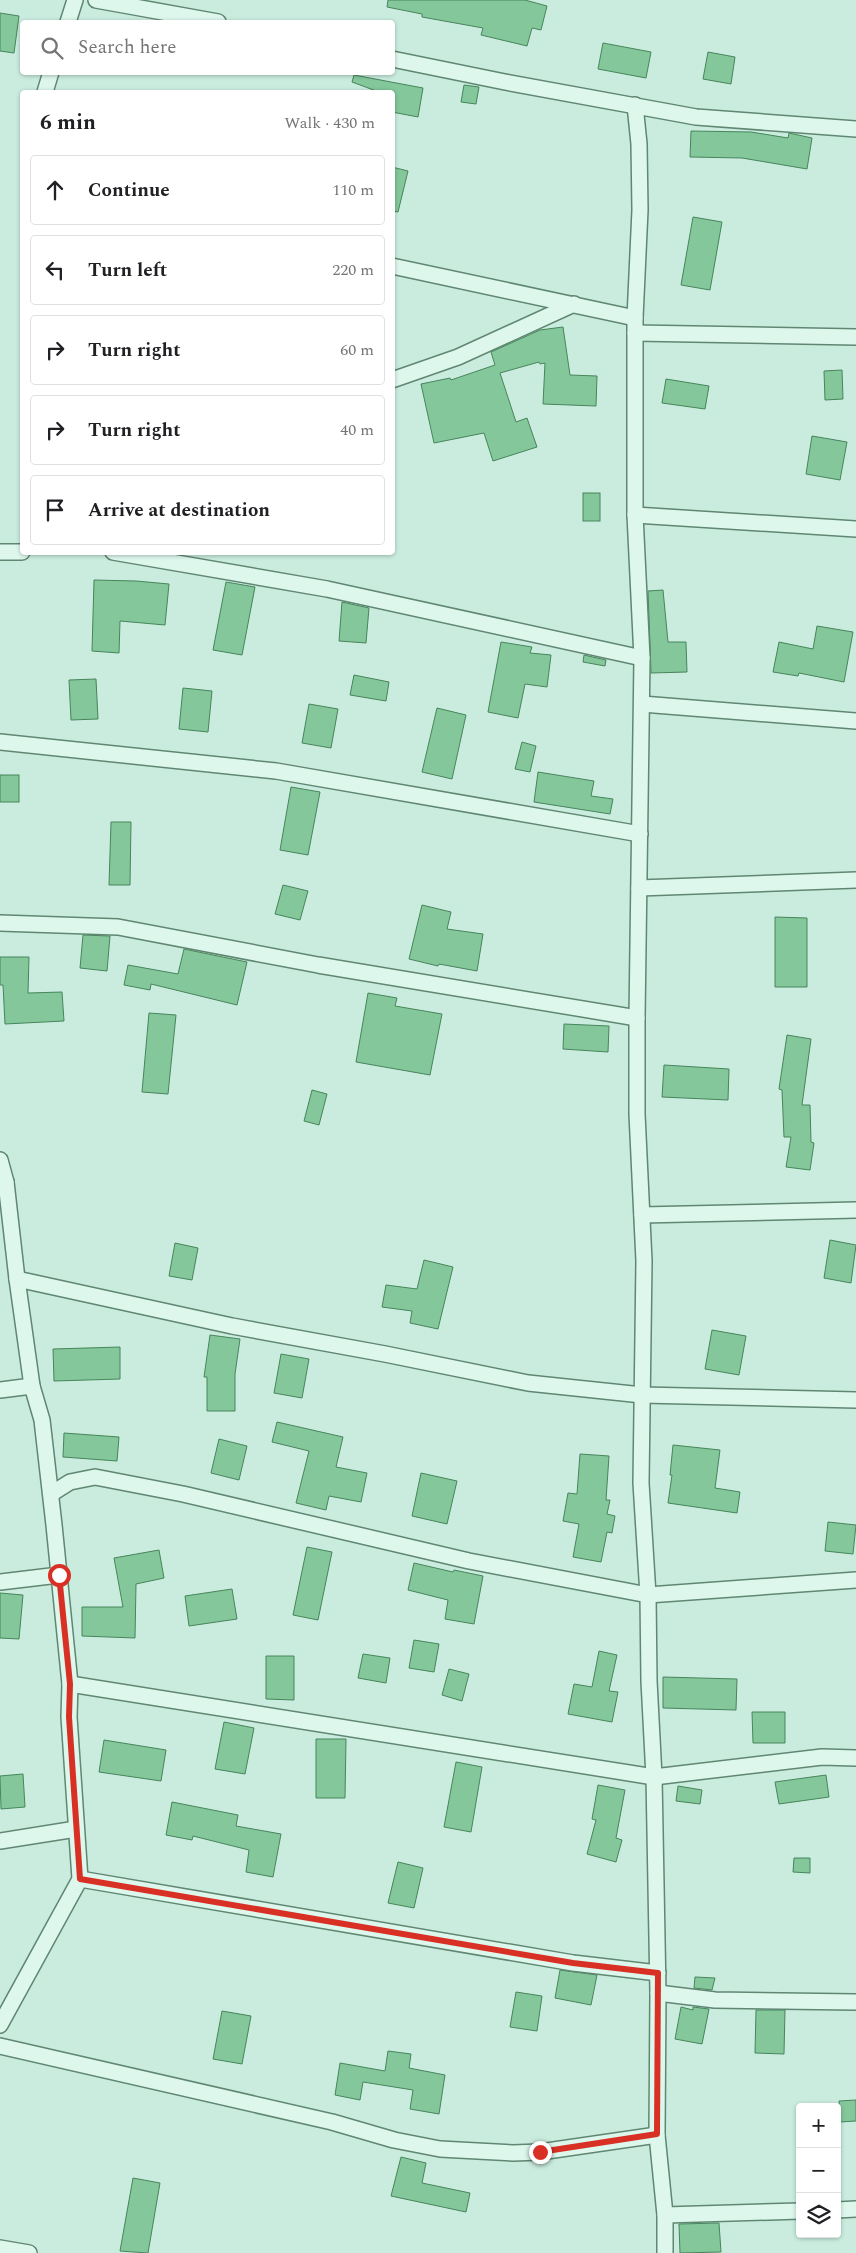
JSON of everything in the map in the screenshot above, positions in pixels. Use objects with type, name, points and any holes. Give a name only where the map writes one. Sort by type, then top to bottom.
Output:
[{"type":"street","points":[[69,20],[75,0]]},
{"type":"street","points":[[98,0],[207,20]]},
{"type":"street","points":[[395,60],[696,117],[856,129]]},
{"type":"street","points":[[46,90],[50,75]]},
{"type":"street","points":[[636,105],[639,144],[640,210],[635,318],[635,515],[642,658],[637,1018],[638,1114],[644,1260],[641,1483],[648,1595],[649,1681],[654,1777],[658,1973],[657,2134],[665,2215],[665,2253]]},
{"type":"street","points":[[395,267],[635,318]]},
{"type":"street","points":[[395,379],[458,357],[574,304]]},
{"type":"street","points":[[636,333],[856,337]]},
{"type":"street","points":[[635,515],[856,529]]},
{"type":"street","points":[[0,552],[20,552]]},
{"type":"street","points":[[130,555],[327,589],[642,658]]},
{"type":"street","points":[[642,704],[856,721]]},
{"type":"street","points":[[0,742],[276,771],[640,834]]},
{"type":"street","points":[[639,888],[856,880]]},
{"type":"street","points":[[0,923],[118,927],[318,965],[637,1018]]},
{"type":"street","points":[[0,1160],[32,1386],[42,1420],[51,1494],[70,1684],[69,1717],[80,1879],[0,2025]]},
{"type":"street","points":[[642,1215],[856,1210]]},
{"type":"street","points":[[17,1280],[232,1326],[528,1383],[642,1395],[856,1400]]},
{"type":"street","points":[[0,1390],[32,1386]]},
{"type":"street","points":[[51,1494],[70,1482],[95,1476],[183,1494],[469,1560],[648,1595],[856,1580]]},
{"type":"street","points":[[0,1582],[59,1575]]},
{"type":"street","points":[[70,1684],[654,1777],[822,1757],[856,1758]]},
{"type":"street","points":[[0,1840],[76,1829]]},
{"type":"street","points":[[80,1879],[573,1963],[658,1973]]},
{"type":"street","points":[[658,1993],[714,2000],[856,2002]]},
{"type":"street","points":[[0,2046],[323,2120],[394,2140],[440,2150],[513,2153],[540,2152],[657,2134]]},
{"type":"street","points":[[841,2210],[856,2209]]},
{"type":"street","points":[[665,2215],[796,2211]]},
{"type":"street","points":[[0,2248],[29,2253]]},
{"type":"building","points":[[388,0],[525,0],[547,6],[541,30],[532,28],[527,46],[481,35],[483,28],[422,17],[422,14],[387,7]]},
{"type":"building","points":[[0,13],[19,16],[14,53],[0,51]]},
{"type":"building","points":[[603,43],[651,52],[646,78],[598,69]]},
{"type":"building","points":[[708,52],[735,57],[731,84],[703,79]]},
{"type":"building","points":[[354,75],[423,88],[418,117],[395,113],[395,90],[374,90],[352,82]]},
{"type":"building","points":[[464,85],[479,87],[476,104],[461,102]]},
{"type":"building","points":[[691,131],[751,132],[788,138],[789,133],[812,138],[807,169],[742,158],[690,157]]},
{"type":"building","points":[[395,168],[408,171],[398,212],[395,212]]},
{"type":"building","points":[[693,217],[722,222],[710,290],[681,285]]},
{"type":"building","points":[[563,327],[570,375],[597,376],[596,406],[543,404],[545,363],[540,364],[539,362],[500,373],[516,422],[527,418],[537,447],[493,461],[484,433],[434,443],[421,384],[450,378],[451,380],[495,365],[491,352],[540,330]]},
{"type":"building","points":[[842,370],[843,399],[825,400],[824,371]]},
{"type":"building","points":[[666,379],[709,386],[705,409],[662,403]]},
{"type":"building","points":[[812,436],[847,442],[840,480],[806,474]]},
{"type":"building","points":[[583,493],[600,493],[600,521],[583,521]]},
{"type":"building","points":[[94,580],[169,584],[165,625],[120,621],[119,653],[92,651]]},
{"type":"building","points":[[226,582],[255,587],[242,655],[213,650]]},
{"type":"building","points":[[663,590],[668,642],[686,642],[687,672],[651,673],[648,591]]},
{"type":"building","points":[[342,602],[369,608],[366,643],[339,641]]},
{"type":"building","points":[[817,626],[853,632],[844,682],[799,673],[798,676],[773,672],[779,642],[813,649]]},
{"type":"building","points":[[501,642],[532,647],[530,653],[551,655],[547,687],[525,684],[518,718],[488,712]]},
{"type":"building","points":[[584,655],[606,660],[605,666],[583,662]]},
{"type":"building","points":[[354,675],[389,682],[386,701],[350,695]]},
{"type":"building","points":[[96,679],[98,719],[71,720],[69,680]]},
{"type":"building","points":[[183,688],[212,691],[208,732],[179,729]]},
{"type":"building","points":[[309,704],[338,709],[331,748],[302,743]]},
{"type":"building","points":[[437,708],[466,715],[452,779],[422,772]]},
{"type":"building","points":[[522,742],[536,746],[530,772],[515,769]]},
{"type":"building","points":[[538,772],[594,781],[591,796],[613,799],[610,814],[534,802]]},
{"type":"building","points":[[0,775],[19,775],[19,802],[0,802]]},
{"type":"building","points":[[291,787],[320,792],[308,855],[280,850]]},
{"type":"building","points":[[111,822],[131,822],[130,885],[109,885]]},
{"type":"building","points":[[283,885],[308,891],[300,920],[275,914]]},
{"type":"building","points":[[422,905],[451,912],[447,929],[483,934],[477,971],[439,964],[438,966],[409,959]]},
{"type":"building","points":[[775,917],[807,918],[807,987],[775,987]]},
{"type":"building","points":[[83,935],[110,936],[107,971],[80,968]]},
{"type":"building","points":[[184,949],[247,962],[237,1005],[151,984],[150,990],[124,985],[128,965],[178,974]]},
{"type":"building","points":[[0,957],[29,957],[28,993],[62,992],[64,1021],[5,1024],[3,985],[0,985]]},
{"type":"building","points":[[368,993],[397,998],[395,1006],[442,1014],[430,1075],[356,1062]]},
{"type":"building","points":[[149,1013],[176,1015],[168,1094],[142,1092]]},
{"type":"building","points":[[564,1024],[609,1026],[608,1052],[563,1049]]},
{"type":"building","points":[[787,1035],[811,1039],[802,1105],[810,1105],[811,1142],[814,1143],[810,1170],[786,1167],[791,1137],[784,1137],[782,1090],[779,1089]]},
{"type":"building","points":[[664,1065],[729,1069],[728,1100],[662,1097]]},
{"type":"building","points":[[312,1090],[327,1094],[319,1125],[304,1121]]},
{"type":"building","points":[[830,1240],[856,1245],[851,1283],[824,1278]]},
{"type":"building","points":[[175,1243],[198,1248],[192,1280],[169,1276]]},
{"type":"building","points":[[424,1260],[453,1267],[438,1329],[410,1323],[412,1311],[382,1307],[386,1285],[417,1289]]},
{"type":"building","points":[[712,1330],[746,1336],[739,1375],[705,1369]]},
{"type":"building","points":[[210,1335],[240,1339],[235,1374],[235,1411],[207,1411],[207,1377],[204,1377]]},
{"type":"building","points":[[120,1347],[120,1379],[54,1381],[53,1349]]},
{"type":"building","points":[[281,1354],[309,1359],[302,1398],[274,1393]]},
{"type":"building","points":[[277,1422],[343,1437],[336,1467],[367,1473],[361,1502],[329,1496],[326,1510],[296,1503],[309,1451],[272,1442]]},
{"type":"building","points":[[64,1433],[119,1437],[117,1461],[63,1457]]},
{"type":"building","points":[[219,1439],[247,1446],[239,1480],[211,1473]]},
{"type":"building","points":[[673,1445],[720,1450],[715,1488],[740,1492],[737,1513],[668,1503],[672,1475],[670,1475]]},
{"type":"building","points":[[580,1454],[609,1456],[606,1500],[610,1500],[607,1514],[615,1516],[612,1533],[607,1532],[601,1562],[573,1557],[579,1524],[563,1521],[568,1493],[577,1494]]},
{"type":"building","points":[[421,1473],[457,1481],[447,1524],[412,1516]]},
{"type":"building","points":[[828,1522],[856,1525],[853,1554],[825,1551]]},
{"type":"building","points":[[307,1547],[332,1552],[318,1620],[293,1615]]},
{"type":"building","points":[[159,1550],[164,1578],[136,1584],[135,1638],[82,1636],[82,1607],[123,1607],[114,1558]]},
{"type":"building","points":[[414,1563],[453,1572],[454,1570],[483,1576],[474,1624],[445,1619],[448,1600],[408,1590]]},
{"type":"building","points":[[232,1589],[237,1619],[189,1626],[185,1596]]},
{"type":"building","points":[[0,1593],[23,1595],[19,1639],[0,1638]]},
{"type":"building","points":[[414,1640],[439,1644],[434,1672],[409,1668]]},
{"type":"building","points":[[599,1651],[617,1655],[609,1691],[618,1692],[612,1722],[568,1714],[574,1684],[592,1687]]},
{"type":"building","points":[[363,1654],[390,1658],[386,1683],[358,1678]]},
{"type":"building","points":[[266,1656],[294,1656],[294,1700],[266,1699]]},
{"type":"building","points":[[449,1669],[469,1674],[462,1701],[442,1695]]},
{"type":"building","points":[[663,1677],[737,1679],[736,1710],[663,1708]]},
{"type":"building","points":[[752,1712],[785,1712],[785,1743],[753,1743]]},
{"type":"building","points":[[224,1722],[254,1728],[245,1774],[215,1769]]},
{"type":"building","points":[[316,1739],[346,1739],[345,1798],[316,1798]]},
{"type":"building","points":[[104,1740],[166,1750],[161,1781],[99,1772]]},
{"type":"building","points":[[456,1762],[482,1767],[471,1832],[444,1827]]},
{"type":"building","points":[[23,1774],[25,1807],[1,1809],[0,1776]]},
{"type":"building","points":[[826,1775],[829,1797],[779,1804],[775,1782]]},
{"type":"building","points":[[598,1785],[625,1790],[616,1838],[622,1840],[616,1862],[587,1854],[596,1820],[592,1819]]},
{"type":"building","points":[[678,1786],[702,1790],[700,1804],[676,1801]]},
{"type":"building","points":[[172,1802],[238,1815],[236,1826],[281,1834],[273,1877],[246,1872],[249,1850],[193,1836],[192,1840],[166,1835]]},
{"type":"building","points":[[794,1858],[810,1858],[810,1873],[793,1872]]},
{"type":"building","points":[[398,1862],[423,1868],[414,1908],[388,1903]]},
{"type":"building","points":[[560,1970],[597,1975],[591,2005],[555,1998]]},
{"type":"building","points":[[695,1977],[715,1978],[712,1990],[694,1988]]},
{"type":"building","points":[[516,1992],[542,1996],[537,2031],[510,2027]]},
{"type":"building","points":[[681,2007],[693,2010],[693,2007],[709,2009],[702,2044],[675,2039]]},
{"type":"building","points":[[756,2010],[785,2010],[784,2054],[755,2053]]},
{"type":"building","points":[[222,2011],[251,2016],[242,2064],[213,2059]]},
{"type":"building","points":[[388,2051],[411,2054],[409,2068],[445,2075],[439,2114],[410,2109],[413,2090],[363,2082],[360,2100],[335,2095],[340,2063],[385,2071]]},
{"type":"building","points":[[856,2100],[856,2121],[841,2122],[841,2103],[839,2101]]},
{"type":"building","points":[[401,2157],[426,2163],[422,2183],[470,2193],[466,2212],[391,2196]]},
{"type":"building","points":[[133,2178],[160,2183],[148,2253],[120,2251]]},
{"type":"building","points":[[719,2223],[721,2252],[680,2253],[679,2224]]},
{"type":"route","points":[[59,1575],[65,1651],[70,1684],[69,1717],[80,1879],[573,1963],[658,1973],[657,2134],[540,2152]]}]
